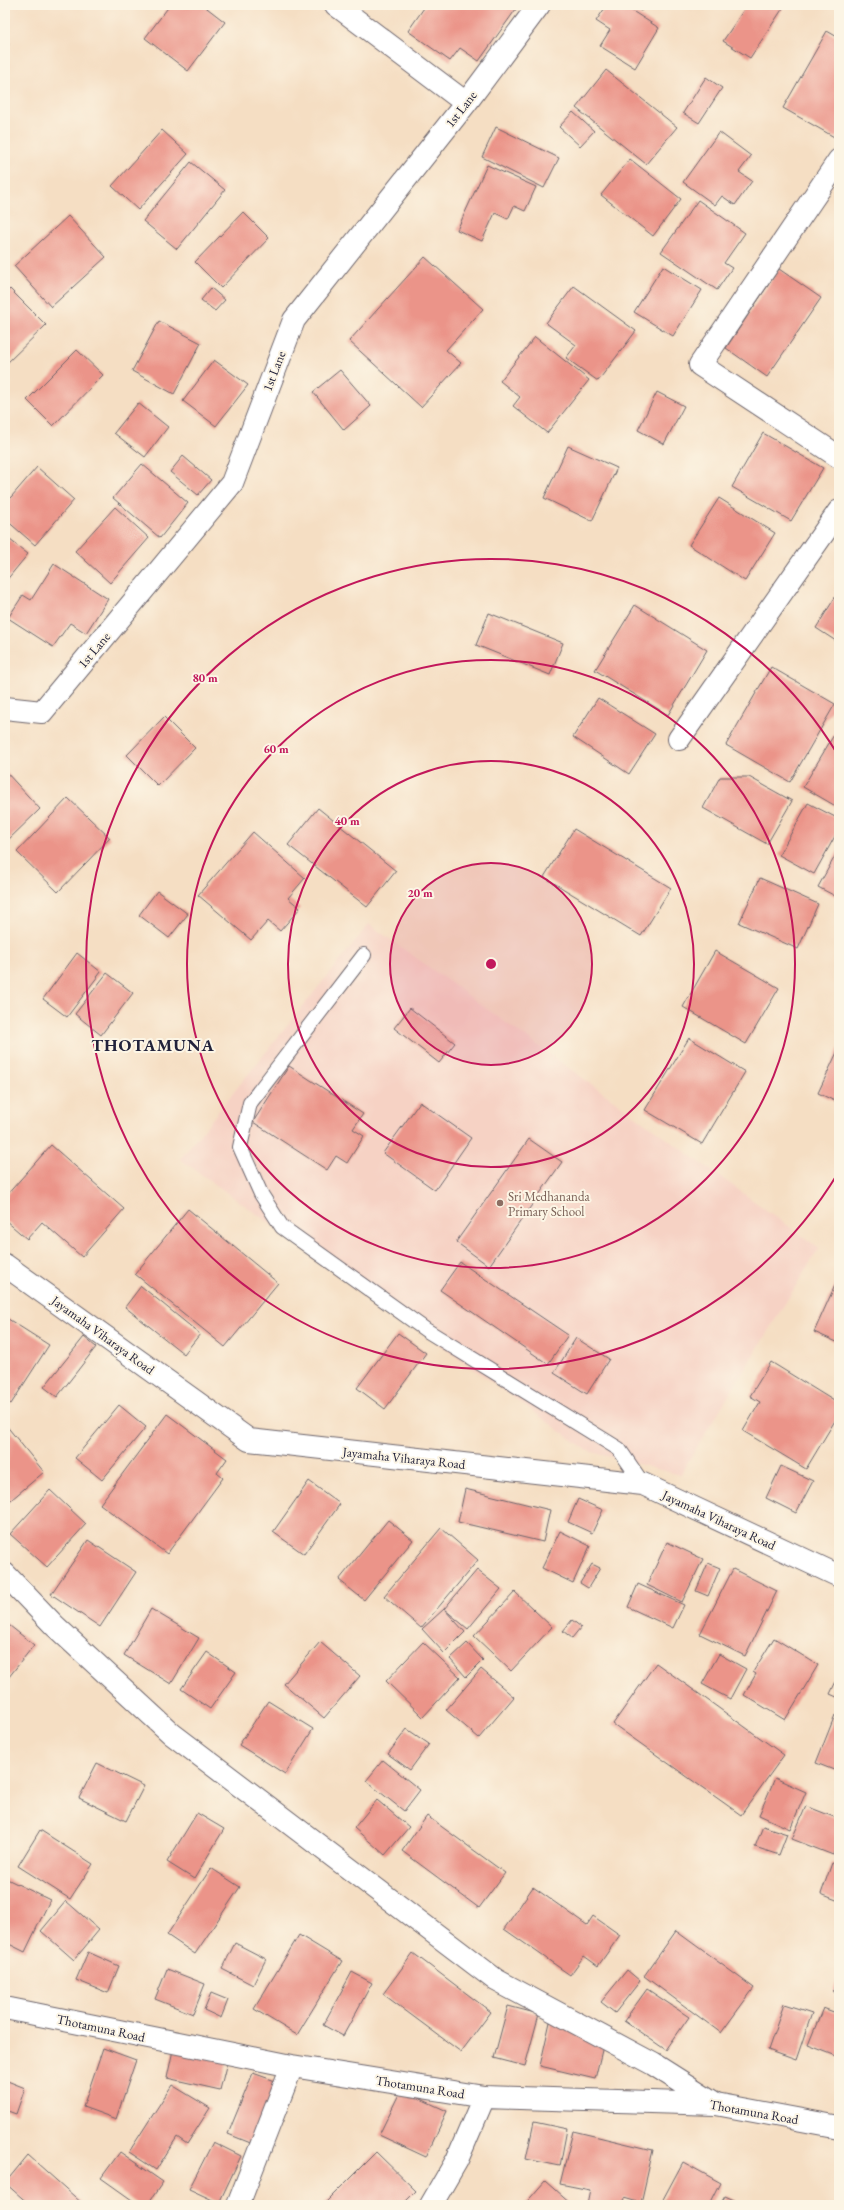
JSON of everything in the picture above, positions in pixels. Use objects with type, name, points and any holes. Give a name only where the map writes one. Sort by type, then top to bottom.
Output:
[{"type":"street","points":[[336,5],[466,104]]},
{"type":"street","name":"1st Lane","points":[[5,708],[42,712],[232,483],[294,320],[466,104],[539,5]]},
{"type":"street","points":[[839,160],[700,365],[839,457]]},
{"type":"street","points":[[679,739],[839,510]]},
{"type":"street","name":"Jayamaha Viharaya Road","points":[[5,1265],[249,1440],[643,1484],[839,1576]]},
{"type":"street","points":[[5,1574],[55,1626],[172,1734],[496,1980],[653,2064],[716,2104]]},
{"type":"street","name":"Thotamuna Road","points":[[5,2008],[292,2066],[484,2097],[716,2104],[839,2127]]},
{"type":"street","points":[[238,2205],[292,2066]]},
{"type":"street","points":[[431,2205],[457,2160],[484,2097]]},
{"type":"lane","points":[[364,955],[250,1103],[240,1147],[261,1194],[282,1227],[426,1330],[619,1449],[643,1484]]},
{"type":"shaded area","name":"Sri Medhananda Primary School","points":[[369,924],[819,1248],[680,1475],[588,1451],[180,1159]]},
{"type":"building","points":[[170,5],[203,5],[225,22],[188,71],[145,38]]},
{"type":"building","points":[[426,5],[511,5],[516,9],[479,61],[460,48],[450,61],[408,31]]},
{"type":"building","points":[[607,5],[623,5],[659,28],[635,68],[600,46],[610,30],[596,21]]},
{"type":"building","points":[[632,5],[645,5],[641,11]]},
{"type":"building","points":[[747,5],[785,5],[750,58],[723,41]]},
{"type":"building","points":[[827,31],[839,38],[839,134],[836,138],[783,108]]},
{"type":"building","points":[[5,42],[9,44],[5,51]]},
{"type":"building","points":[[606,70],[677,127],[646,164],[576,108]]},
{"type":"building","points":[[706,77],[722,88],[699,123],[683,113]]},
{"type":"building","points":[[573,112],[594,131],[580,146],[559,127]]},
{"type":"building","points":[[496,127],[559,158],[544,188],[482,157]]},
{"type":"building","points":[[162,130],[188,154],[138,210],[112,186]]},
{"type":"building","points":[[719,132],[751,156],[739,172],[752,181],[735,205],[722,196],[715,205],[683,182]]},
{"type":"building","points":[[630,159],[681,199],[653,236],[601,195]]},
{"type":"building","points":[[191,162],[225,190],[177,249],[143,221]]},
{"type":"building","points":[[487,165],[536,187],[525,211],[514,206],[508,219],[495,213],[482,241],[457,230]]},
{"type":"building","points":[[698,200],[745,233],[724,263],[732,268],[717,290],[661,252]]},
{"type":"building","points":[[243,212],[269,238],[221,288],[195,262]]},
{"type":"building","points":[[68,216],[106,257],[51,307],[14,266]]},
{"type":"building","points":[[425,257],[483,309],[446,350],[461,363],[421,407],[349,341]]},
{"type":"building","points":[[663,266],[702,290],[673,336],[634,312]]},
{"type":"building","points":[[779,269],[821,298],[767,377],[726,348]]},
{"type":"building","points":[[574,286],[636,331],[598,381],[566,358],[576,345],[546,323]]},
{"type":"building","points":[[211,288],[225,300],[215,311],[201,300]]},
{"type":"building","points":[[10,289],[46,325],[5,365],[5,294]]},
{"type":"building","points":[[159,321],[201,343],[174,394],[132,371]]},
{"type":"building","points":[[535,337],[589,380],[547,433],[513,406],[520,397],[500,381]]},
{"type":"building","points":[[77,350],[103,375],[53,426],[27,400]]},
{"type":"building","points":[[214,360],[248,385],[216,426],[183,401]]},
{"type":"building","points":[[340,370],[371,406],[344,430],[313,392]]},
{"type":"building","points":[[657,392],[684,406],[664,444],[638,430]]},
{"type":"building","points":[[138,403],[168,427],[145,457],[114,433]]},
{"type":"building","points":[[763,433],[823,468],[791,521],[732,487]]},
{"type":"building","points":[[568,446],[617,468],[592,521],[544,498]]},
{"type":"building","points":[[183,456],[211,480],[198,495],[170,472]]},
{"type":"building","points":[[142,464],[188,503],[160,538],[113,498]]},
{"type":"building","points":[[37,467],[74,500],[35,545],[5,519],[5,504]]},
{"type":"building","points":[[719,498],[775,533],[745,581],[689,545]]},
{"type":"building","points":[[115,507],[149,538],[110,583],[75,551]]},
{"type":"building","points":[[5,536],[28,554],[5,582]]},
{"type":"building","points":[[54,564],[108,599],[86,633],[70,623],[53,647],[8,618],[23,595],[31,600]]},
{"type":"building","points":[[839,591],[839,643],[816,628]]},
{"type":"building","points":[[635,605],[707,650],[668,715],[595,670]]},
{"type":"building","points":[[489,613],[563,643],[550,675],[476,645]]},
{"type":"building","points":[[771,667],[835,704],[790,782],[726,745]]},
{"type":"building","points":[[598,698],[655,734],[629,774],[573,737]]},
{"type":"building","points":[[164,717],[195,748],[158,786],[127,755]]},
{"type":"building","points":[[839,728],[839,808],[803,787]]},
{"type":"building","points":[[5,771],[40,809],[5,843]]},
{"type":"building","points":[[720,777],[749,777],[792,801],[767,844],[703,808]]},
{"type":"building","points":[[68,798],[110,838],[58,892],[17,852]]},
{"type":"building","points":[[808,803],[839,819],[839,829],[814,874],[779,855]]},
{"type":"building","points":[[318,808],[396,871],[367,907],[288,845]]},
{"type":"building","points":[[574,829],[671,888],[641,936],[544,877]]},
{"type":"building","points":[[253,832],[305,878],[288,898],[300,908],[280,931],[268,921],[251,940],[198,895]]},
{"type":"building","points":[[839,849],[839,898],[818,887]]},
{"type":"building","points":[[760,878],[818,904],[798,949],[739,923]]},
{"type":"building","points":[[157,891],[188,914],[169,938],[139,915]]},
{"type":"building","points":[[715,951],[779,988],[746,1044],[683,1007]]},
{"type":"building","points":[[77,953],[101,972],[67,1017],[43,999]]},
{"type":"building","points":[[107,973],[133,993],[101,1035],[75,1014]]},
{"type":"building","points":[[410,1008],[455,1043],[439,1063],[394,1028]]},
{"type":"building","points":[[689,1038],[745,1072],[702,1144],[645,1110]]},
{"type":"building","points":[[839,1048],[839,1103],[818,1093]]},
{"type":"building","points":[[289,1066],[363,1114],[353,1129],[364,1136],[347,1163],[336,1156],[327,1170],[253,1122]]},
{"type":"building","points":[[420,1102],[471,1138],[435,1190],[383,1153]]},
{"type":"building","points":[[529,1139],[562,1162],[489,1266],[456,1242]]},
{"type":"building","points":[[51,1145],[124,1209],[82,1257],[42,1222],[27,1239],[5,1220],[5,1197]]},
{"type":"building","points":[[188,1209],[278,1283],[225,1347],[135,1274]]},
{"type":"building","points":[[460,1262],[568,1335],[548,1364],[440,1290]]},
{"type":"building","points":[[837,1281],[839,1281],[839,1343],[814,1332]]},
{"type":"building","points":[[141,1286],[200,1334],[184,1354],[125,1307]]},
{"type":"building","points":[[5,1317],[49,1345],[11,1404],[5,1400]]},
{"type":"building","points":[[398,1333],[426,1353],[385,1409],[357,1388]]},
{"type":"building","points":[[84,1337],[96,1347],[57,1397],[44,1387]]},
{"type":"building","points":[[576,1338],[609,1359],[587,1394],[554,1373]]},
{"type":"building","points":[[771,1362],[839,1404],[839,1414],[806,1469],[743,1431],[760,1402],[750,1396]]},
{"type":"building","points":[[119,1405],[146,1427],[102,1480],[75,1458]]},
{"type":"building","points":[[167,1414],[227,1459],[217,1473],[223,1478],[167,1554],[100,1504]]},
{"type":"building","points":[[5,1424],[44,1472],[5,1505]]},
{"type":"building","points":[[781,1466],[813,1481],[796,1513],[766,1498]]},
{"type":"building","points":[[309,1481],[340,1504],[304,1554],[273,1532]]},
{"type":"building","points":[[465,1489],[550,1510],[543,1542],[458,1522]]},
{"type":"building","points":[[50,1490],[86,1524],[47,1567],[10,1534]]},
{"type":"building","points":[[578,1499],[603,1510],[592,1533],[568,1522]]},
{"type":"building","points":[[388,1520],[413,1540],[364,1600],[339,1580]]},
{"type":"building","points":[[441,1528],[478,1560],[421,1628],[384,1596]]},
{"type":"building","points":[[560,1531],[590,1546],[573,1583],[542,1568]]},
{"type":"building","points":[[88,1540],[136,1572],[100,1627],[51,1594]]},
{"type":"building","points":[[667,1542],[703,1559],[682,1602],[647,1585]]},
{"type":"building","points":[[708,1563],[720,1568],[708,1596],[696,1591]]},
{"type":"building","points":[[592,1564],[600,1568],[588,1588],[580,1583]]},
{"type":"building","points":[[733,1569],[777,1591],[745,1656],[700,1634]]},
{"type":"building","points":[[477,1570],[501,1589],[468,1629],[444,1609]]},
{"type":"building","points":[[638,1584],[684,1605],[673,1628],[628,1607]]},
{"type":"building","points":[[515,1592],[552,1627],[511,1671],[474,1636]]},
{"type":"building","points":[[151,1609],[199,1638],[171,1684],[124,1655]]},
{"type":"building","points":[[444,1609],[465,1632],[444,1653],[422,1629]]},
{"type":"building","points":[[572,1620],[581,1627],[572,1638],[563,1631]]},
{"type":"building","points":[[5,1622],[34,1645],[5,1682]]},
{"type":"building","points":[[774,1638],[818,1665],[785,1720],[744,1695],[756,1674],[753,1672]]},
{"type":"building","points":[[320,1642],[360,1676],[324,1718],[284,1684]]},
{"type":"building","points":[[423,1642],[460,1677],[423,1717],[386,1681]]},
{"type":"building","points":[[467,1643],[483,1660],[466,1677],[450,1659]]},
{"type":"building","points":[[207,1652],[236,1672],[210,1709],[181,1689]]},
{"type":"building","points":[[719,1654],[746,1669],[730,1699],[702,1684]]},
{"type":"building","points":[[656,1663],[784,1755],[741,1815],[613,1724]]},
{"type":"building","points":[[481,1669],[514,1697],[479,1738],[446,1710]]},
{"type":"building","points":[[839,1675],[839,1698],[830,1694]]},
{"type":"building","points":[[268,1701],[313,1729],[285,1774],[239,1745]]},
{"type":"building","points":[[835,1715],[839,1717],[839,1772],[816,1763]]},
{"type":"building","points":[[407,1729],[429,1744],[410,1770],[388,1754]]},
{"type":"building","points":[[383,1760],[420,1790],[404,1811],[366,1781]]},
{"type":"building","points":[[97,1763],[144,1786],[126,1821],[79,1798]]},
{"type":"building","points":[[775,1778],[806,1792],[790,1829],[759,1815]]},
{"type":"building","points":[[377,1800],[409,1827],[385,1855],[354,1828]]},
{"type":"building","points":[[806,1806],[839,1819],[839,1839],[833,1855],[792,1839]]},
{"type":"building","points":[[197,1813],[224,1829],[194,1879],[167,1862]]},
{"type":"building","points":[[427,1816],[505,1873],[479,1908],[402,1851]]},
{"type":"building","points":[[763,1826],[787,1834],[779,1855],[755,1847]]},
{"type":"building","points":[[40,1830],[93,1864],[70,1899],[18,1866]]},
{"type":"building","points":[[832,1863],[839,1865],[839,1901],[821,1894]]},
{"type":"building","points":[[211,1868],[240,1887],[195,1954],[167,1935]]},
{"type":"building","points":[[5,1878],[50,1900],[25,1952],[5,1942]]},
{"type":"building","points":[[533,1887],[587,1925],[593,1916],[620,1935],[598,1966],[584,1956],[570,1975],[504,1929]]},
{"type":"building","points":[[66,1901],[99,1930],[74,1960],[41,1931]]},
{"type":"building","points":[[676,1931],[754,1988],[721,2033],[644,1976]]},
{"type":"building","points":[[299,1935],[342,1961],[297,2035],[254,2009]]},
{"type":"building","points":[[235,1943],[266,1959],[253,1985],[222,1969]]},
{"type":"building","points":[[88,1952],[119,1966],[108,1993],[76,1980]]},
{"type":"building","points":[[413,1953],[491,2012],[461,2052],[383,1994]]},
{"type":"building","points":[[167,1969],[205,1984],[193,2014],[155,1999]]},
{"type":"building","points":[[627,1970],[640,1981],[615,2013],[601,2002]]},
{"type":"building","points":[[352,1972],[372,1983],[343,2036],[323,2025]]},
{"type":"building","points":[[839,1974],[839,1993],[833,1991]]},
{"type":"building","points":[[647,1989],[689,2017],[666,2050],[624,2021]]},
{"type":"building","points":[[211,1993],[228,2000],[221,2018],[204,2010]]},
{"type":"building","points":[[784,2004],[812,2013],[796,2060],[768,2050]]},
{"type":"building","points":[[508,2006],[539,2014],[525,2066],[494,2058]]},
{"type":"building","points":[[823,2008],[839,2014],[839,2057],[808,2045]]},
{"type":"building","points":[[550,2022],[586,2029],[604,2042],[595,2079],[540,2066]]},
{"type":"building","points":[[103,2048],[136,2060],[116,2119],[83,2107]]},
{"type":"building","points":[[173,2050],[227,2062],[220,2090],[167,2078]]},
{"type":"building","points":[[253,2073],[278,2082],[253,2144],[228,2134]]},
{"type":"building","points":[[5,2080],[25,2088],[16,2114],[5,2110]]},
{"type":"building","points":[[172,2085],[210,2108],[187,2144],[177,2137],[156,2170],[129,2152]]},
{"type":"building","points":[[401,2090],[447,2111],[426,2157],[379,2135]]},
{"type":"building","points":[[534,2122],[567,2129],[560,2166],[526,2159]]},
{"type":"building","points":[[573,2131],[653,2150],[641,2203],[624,2198],[623,2205],[587,2205],[590,2190],[560,2184]]},
{"type":"building","points":[[213,2142],[241,2156],[219,2203],[189,2189]]},
{"type":"building","points":[[120,2152],[163,2182],[147,2205],[139,2205],[101,2178]]},
{"type":"building","points":[[376,2152],[416,2191],[402,2205],[323,2205]]},
{"type":"building","points":[[28,2155],[84,2205],[30,2205],[5,2183]]},
{"type":"building","points":[[683,2162],[721,2183],[710,2205],[665,2205],[661,2203]]},
{"type":"building","points":[[545,2181],[572,2205],[524,2205]]},
{"type":"building","points":[[725,2196],[741,2203],[741,2205],[720,2205]]},
{"type":"place","name":"Sri Medhananda Primary School","points":[[500,1203]]},
{"type":"district","name":"THOTAMUNA","points":[[153,1045]]}]
